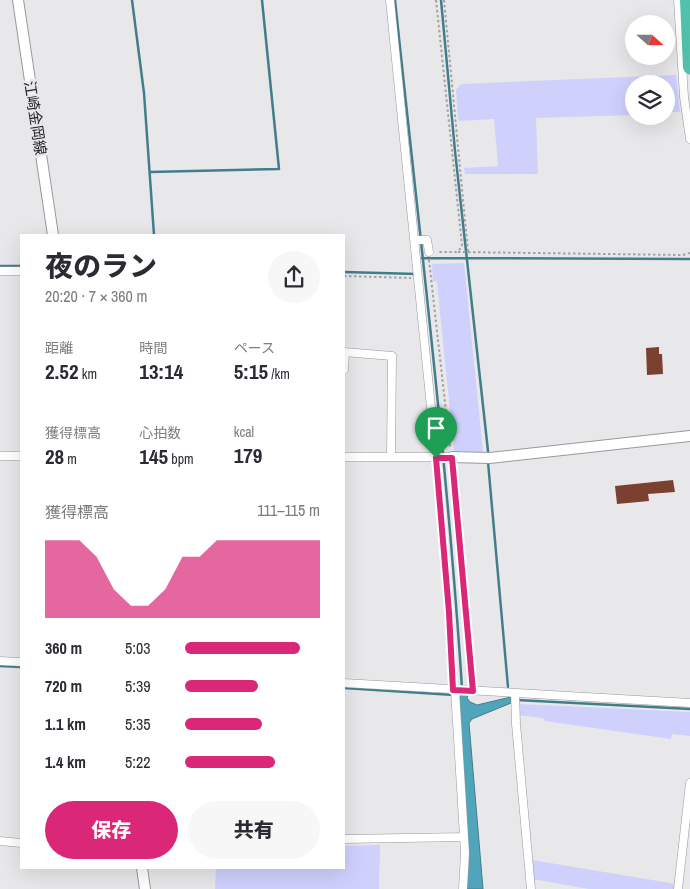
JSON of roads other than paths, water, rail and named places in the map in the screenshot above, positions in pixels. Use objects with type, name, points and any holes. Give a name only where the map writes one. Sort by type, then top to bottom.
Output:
[{"type":"highway","points":[[687,0],[690,67]]},
{"type":"main road","name":"江崎金岡線","points":[[18,0],[53,234]]},
{"type":"main road","points":[[450,458],[490,458],[690,436]]},
{"type":"main road","points":[[142,869],[145,889]]},
{"type":"street","points":[[390,0],[419,240],[417,275],[437,458],[449,612],[459,691],[465,870],[462,889]]},
{"type":"street","points":[[678,0],[684,97],[690,139]]},
{"type":"street","points":[[419,240],[426,240],[429,256]]},
{"type":"street","points":[[0,271],[20,271]]},
{"type":"street","points":[[345,352],[392,356],[392,457]]},
{"type":"street","points":[[0,456],[20,456]]},
{"type":"street","points":[[345,457],[450,458]]},
{"type":"street","points":[[0,661],[20,662]]},
{"type":"street","points":[[345,683],[515,697],[690,703]]},
{"type":"street","points":[[515,697],[531,889]]},
{"type":"street","points":[[678,889],[690,783]]},
{"type":"street","points":[[345,839],[464,837]]},
{"type":"street","points":[[0,842],[20,843]]},
{"type":"waterway","points":[[132,0],[144,93],[154,234]]},
{"type":"waterway","points":[[150,172],[279,169],[262,0]]},
{"type":"waterway","points":[[395,0],[441,430],[462,688]]},
{"type":"waterway","points":[[441,0],[455,151],[488,451]]},
{"type":"waterway","points":[[422,258],[690,259]]},
{"type":"waterway","points":[[0,266],[20,266]]},
{"type":"waterway","points":[[345,272],[417,274]]},
{"type":"waterway","points":[[488,462],[508,687]]},
{"type":"waterway","points":[[0,666],[20,667]]},
{"type":"waterway","points":[[345,688],[454,695]]},
{"type":"waterway","points":[[517,700],[690,709]]}]
